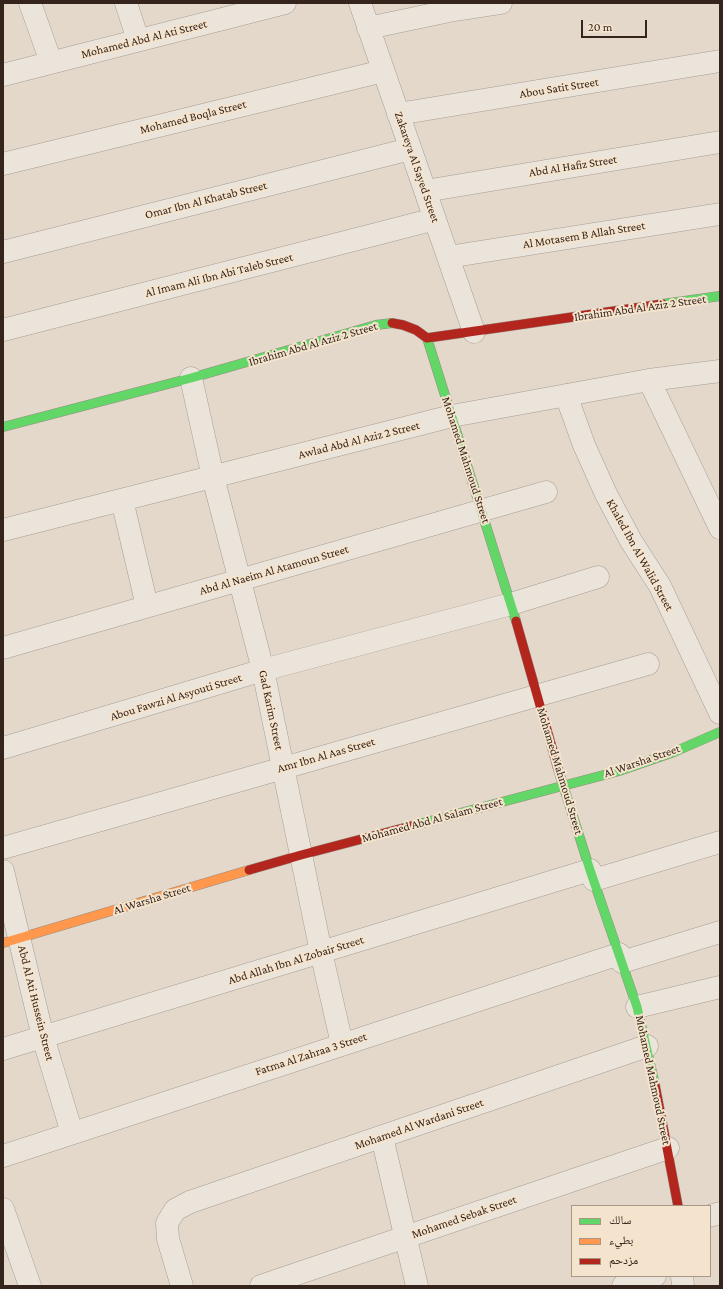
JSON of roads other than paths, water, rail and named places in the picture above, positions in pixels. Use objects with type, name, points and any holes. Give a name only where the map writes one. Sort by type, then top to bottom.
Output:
[{"type":"street","points":[[30,3],[50,62]]},
{"type":"street","points":[[126,3],[138,40]]},
{"type":"street","name":"Mohamed Abd Al Ati Street","points":[[3,75],[138,40],[221,11],[284,3]]},
{"type":"street","name":"Zakareya Al Sayed Street","points":[[360,3],[474,332]]},
{"type":"street","points":[[368,28],[448,7],[501,3]]},
{"type":"street","name":"Abou Satit Street","points":[[398,114],[720,61]]},
{"type":"street","name":"Mohamed Boqla Street","points":[[3,164],[383,71]]},
{"type":"street","name":"Abd Al Hafiz Street","points":[[425,191],[720,142]]},
{"type":"street","name":"Omar Ibn Al Khatab Street","points":[[3,252],[410,149]]},
{"type":"street","name":"Al Motasem B Allah Street","points":[[448,257],[720,214]]},
{"type":"street","name":"Al Imam Ali Ibn Abi Taleb Street","points":[[3,330],[434,219]]},
{"type":"street","name":"Ibrahim Abd Al Aziz 2 Street","points":[[3,427],[191,378],[376,325],[390,323],[403,325],[416,330],[427,338],[720,296]]},
{"type":"street","name":"Mohamed Mahmoud Street","points":[[427,338],[511,604],[563,785],[637,1007],[647,1046],[668,1148],[678,1205]]},
{"type":"street","name":"Awlad Abd Al Aziz 2 Street","points":[[3,530],[452,416],[649,380],[720,371]]},
{"type":"street","name":"Gad Karim Street","points":[[191,378],[213,477],[263,670],[321,952],[342,1044]]},
{"type":"street","points":[[649,380],[720,528]]},
{"type":"street","name":"Khaled Ibn Al Walid Street","points":[[566,395],[584,445],[606,494],[631,541],[660,586],[720,712]]},
{"type":"street","name":"Abd Al Naeim Al Atamoun Street","points":[[3,648],[546,492]]},
{"type":"street","points":[[122,500],[147,606]]},
{"type":"street","name":"Abou Fawzi Al Asyouti Street","points":[[3,748],[263,670],[511,604],[598,577]]},
{"type":"street","name":"Amr Ibn Al Aas Street","points":[[3,848],[648,664]]},
{"type":"street","name":"Al Warsha Street","points":[[563,785],[626,768],[674,752],[720,732]]},
{"type":"street","name":"Mohamed Abd Al Salam Street","points":[[301,855],[563,785]]},
{"type":"street","name":"Abd Allah Ibn Al Zobair Street","points":[[3,1049],[321,952],[592,875],[720,842]]},
{"type":"street","name":"Al Warsha Street","points":[[11,941],[301,855]]},
{"type":"street","name":"Abd Al Ati Hussein Street","points":[[3,871],[11,941],[43,1037],[72,1133]]},
{"type":"street","name":"Fatma Al Zahraa 3 Street","points":[[3,1156],[342,1044],[620,958],[720,932]]},
{"type":"street","points":[[637,1007],[720,987]]},
{"type":"street","name":"Mohamed Al Wardani Street","points":[[182,1286],[168,1239],[167,1223],[175,1210],[190,1202],[647,1046]]},
{"type":"street","points":[[382,1137],[417,1286]]},
{"type":"street","name":"Mohamed Sebak Street","points":[[261,1286],[668,1148]]},
{"type":"street","points":[[3,1209],[30,1286]]},
{"type":"street","points":[[623,1286],[652,1277]]}]
